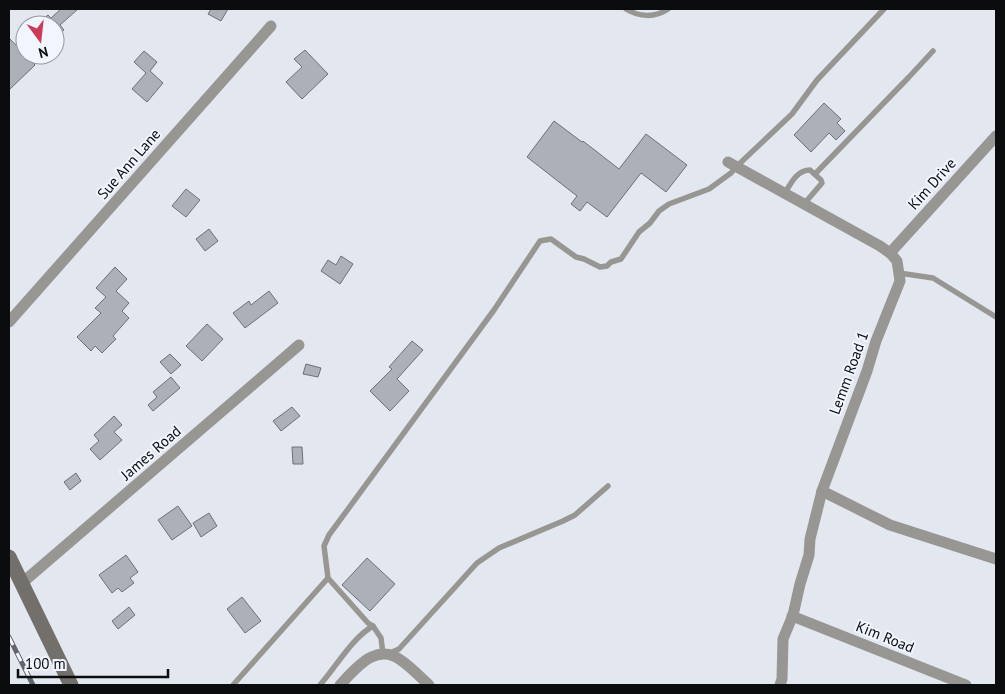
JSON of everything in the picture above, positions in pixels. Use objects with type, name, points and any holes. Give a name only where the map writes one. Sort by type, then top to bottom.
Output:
[{"type":"main road","points":[[9,557],[71,685]]},
{"type":"street","name":"Sue Ann Lane","points":[[9,322],[271,26]]},
{"type":"street","name":"Kim Drive","points":[[890,253],[996,136]]},
{"type":"street","points":[[732,164],[880,246],[897,261],[899,273]]},
{"type":"street","name":"Lemm Road 1","points":[[780,685],[782,679],[783,639],[792,616],[810,555],[810,539],[822,491],[867,371],[876,341],[900,281],[899,273]]},
{"type":"street","name":"James Road","points":[[22,583],[299,345]]},
{"type":"street","points":[[822,491],[890,525],[996,559]]},
{"type":"street","name":"Kim Road","points":[[792,616],[966,685]]},
{"type":"street","points":[[340,685],[354,669],[370,657],[379,654],[386,654],[402,660],[429,685]]},
{"type":"lane","points":[[626,9],[642,16],[662,13],[668,9]]},
{"type":"lane","points":[[608,486],[579,512],[563,521],[499,548],[477,563],[399,648],[386,654],[381,638],[374,626],[368,624],[328,578],[324,546],[329,535],[494,310],[540,241],[551,239],[576,257],[600,267],[607,266],[621,259],[639,232],[650,223],[659,211],[669,204],[709,189],[731,173],[732,164],[792,114],[817,80],[884,9]]},
{"type":"lane","points":[[815,174],[933,51]]},
{"type":"lane","points":[[785,193],[797,174],[810,170],[822,183],[804,204]]},
{"type":"lane","points":[[899,273],[933,278],[995,315]]},
{"type":"lane","points":[[233,685],[328,578]]},
{"type":"lane","points":[[320,685],[332,672],[337,661],[367,629],[374,626]]},
{"type":"building","points":[[61,9],[78,9],[65,21],[65,15],[54,15]]},
{"type":"building","points":[[211,9],[228,9],[221,21],[208,14]]},
{"type":"building","points":[[9,38],[15,44],[15,65],[35,65],[9,90]]},
{"type":"building","points":[[305,50],[328,74],[302,99],[286,82],[302,67],[294,59]]},
{"type":"building","points":[[144,51],[157,62],[150,71],[163,83],[147,102],[132,89],[146,73],[134,62]]},
{"type":"building","points":[[824,103],[841,119],[837,123],[845,131],[836,140],[829,133],[811,152],[794,135]]},
{"type":"building","points":[[554,121],[619,169],[646,134],[687,165],[666,192],[641,173],[607,217],[587,202],[580,211],[571,204],[577,196],[527,157]]},
{"type":"building","points":[[186,189],[200,200],[186,217],[172,206]]},
{"type":"building","points":[[209,229],[218,241],[205,251],[196,239]]},
{"type":"building","points":[[341,256],[353,264],[340,284],[321,271],[328,260],[336,265]]},
{"type":"building","points":[[115,267],[127,279],[116,291],[129,303],[122,311],[129,318],[113,336],[116,339],[102,353],[95,346],[91,351],[77,337],[101,313],[95,308],[106,297],[96,288]]},
{"type":"building","points":[[269,291],[278,303],[245,328],[233,313],[249,301],[251,305]]},
{"type":"building","points":[[207,324],[223,339],[202,361],[186,346]]},
{"type":"building","points":[[412,341],[423,350],[397,379],[409,391],[390,411],[370,391],[392,369],[389,367]]},
{"type":"building","points":[[170,354],[181,365],[171,374],[160,362]]},
{"type":"building","points":[[306,364],[321,368],[318,377],[303,374]]},
{"type":"building","points":[[171,377],[180,388],[153,411],[148,405],[157,397],[153,392]]},
{"type":"building","points":[[292,407],[300,416],[281,431],[273,421]]},
{"type":"building","points":[[114,416],[122,425],[114,432],[122,440],[100,460],[90,449],[99,441],[94,435]]},
{"type":"building","points":[[292,447],[302,447],[303,464],[293,464]]},
{"type":"building","points":[[76,473],[81,481],[70,490],[64,482]]},
{"type":"building","points":[[178,506],[192,526],[172,540],[158,520]]},
{"type":"building","points":[[209,513],[217,526],[201,537],[193,523]]},
{"type":"building","points":[[126,555],[138,572],[130,578],[134,583],[122,592],[118,588],[112,593],[99,575]]},
{"type":"building","points":[[367,558],[395,584],[370,611],[342,585]]},
{"type":"building","points":[[242,597],[261,621],[245,633],[227,609]]},
{"type":"building","points":[[129,607],[135,615],[118,629],[112,621]]},
{"type":"railway","points":[[9,637],[33,685]]}]
